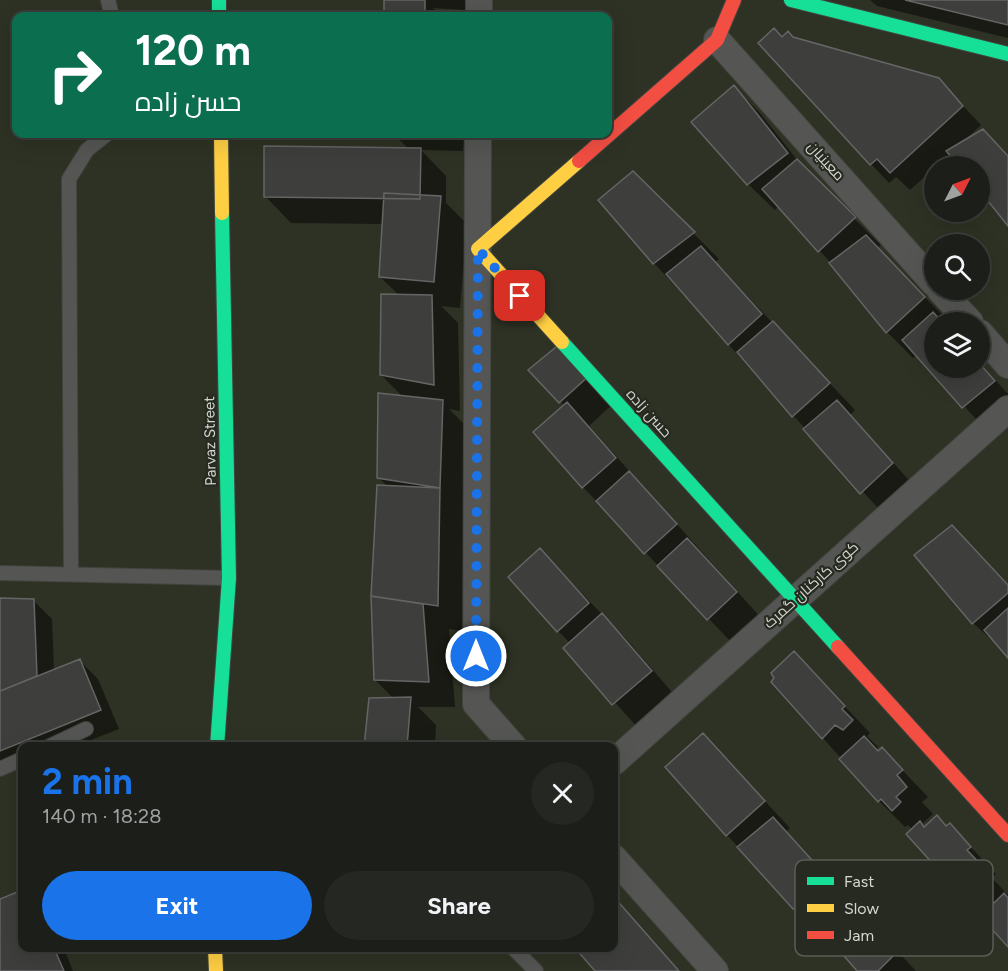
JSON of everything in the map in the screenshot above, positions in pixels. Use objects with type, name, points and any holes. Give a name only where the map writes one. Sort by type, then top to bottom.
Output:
[{"type":"street","points":[[612,132],[717,40],[734,0]]},
{"type":"street","points":[[791,0],[1008,54]]},
{"type":"street","name":"معینیان","points":[[717,40],[924,272]]},
{"type":"street","name":"Parvaz Street","points":[[217,742],[229,578],[221,138]]},
{"type":"street","points":[[478,138],[476,704],[510,742]]},
{"type":"street","points":[[478,249],[605,138]]},
{"type":"street","name":"حسن زاده","points":[[478,249],[1008,835]]},
{"type":"street","points":[[949,300],[961,312]]},
{"type":"street","points":[[990,344],[1008,365]]},
{"type":"street","name":"کوی کارکنان گمرک","points":[[618,758],[1008,409]]},
{"type":"street","points":[[618,862],[715,971]]},
{"type":"street","points":[[215,952],[216,971]]},
{"type":"lane","points":[[71,574],[69,179],[87,150],[102,138]]},
{"type":"lane","points":[[0,573],[229,578]]},
{"type":"lane","points":[[59,742],[86,729]]},
{"type":"lane","points":[[0,769],[18,761]]},
{"type":"lane","points":[[517,952],[536,971]]},
{"type":"shaded area","points":[[0,0],[1008,0],[1008,971],[0,971]]},
{"type":"building","points":[[384,0],[425,0],[425,12],[384,12]]},
{"type":"building","points":[[905,0],[1008,0],[1008,25]]},
{"type":"building","points":[[774,28],[782,37],[788,31],[793,37],[939,78],[963,106],[890,173],[877,159],[870,165],[758,43]]},
{"type":"building","points":[[734,85],[788,153],[747,185],[691,122]]},
{"type":"building","points":[[983,129],[1008,156],[1008,226],[990,204],[990,156],[950,156],[946,151]]},
{"type":"building","points":[[264,146],[421,148],[420,199],[264,197]]},
{"type":"building","points":[[797,159],[856,217],[818,252],[762,189]]},
{"type":"building","points":[[633,171],[695,232],[653,264],[598,200]]},
{"type":"building","points":[[384,193],[441,196],[434,282],[379,277]]},
{"type":"building","points":[[866,235],[924,298],[886,333],[829,263]]},
{"type":"building","points":[[701,246],[762,314],[728,345],[666,274]]},
{"type":"building","points":[[381,294],[432,295],[434,385],[380,375]]},
{"type":"building","points":[[924,320],[924,365],[902,340]]},
{"type":"building","points":[[773,321],[830,383],[792,417],[737,352]]},
{"type":"building","points":[[562,342],[591,374],[559,403],[528,370]]},
{"type":"building","points":[[990,375],[995,381],[962,408],[936,378],[990,378]]},
{"type":"building","points":[[378,393],[443,400],[440,488],[377,478]]},
{"type":"building","points":[[837,400],[893,463],[860,494],[803,429]]},
{"type":"building","points":[[567,402],[616,458],[582,488],[533,432]]},
{"type":"building","points":[[629,471],[677,524],[644,554],[596,501]]},
{"type":"building","points":[[377,485],[440,488],[438,606],[371,596]]},
{"type":"building","points":[[952,525],[1008,585],[1008,593],[972,624],[914,555]]},
{"type":"building","points":[[687,538],[737,592],[707,620],[657,566]]},
{"type":"building","points":[[540,548],[589,603],[557,632],[508,577]]},
{"type":"building","points":[[371,596],[423,604],[429,682],[374,680]]},
{"type":"building","points":[[0,598],[34,599],[37,676],[0,691]]},
{"type":"building","points":[[1008,608],[1008,658],[984,630]]},
{"type":"building","points":[[602,613],[652,671],[612,705],[563,648]]},
{"type":"building","points":[[794,651],[845,706],[842,709],[853,720],[843,730],[835,725],[822,739],[771,682],[774,678],[771,673]]},
{"type":"building","points":[[80,659],[101,710],[0,751],[0,691]]},
{"type":"building","points":[[411,697],[407,742],[365,742],[369,698]]},
{"type":"building","points":[[703,733],[765,801],[726,836],[665,767]]},
{"type":"building","points":[[864,736],[878,751],[882,747],[903,770],[897,775],[907,787],[896,797],[901,802],[892,811],[881,799],[878,802],[839,759]]},
{"type":"building","points":[[937,815],[946,826],[950,823],[971,847],[967,850],[977,860],[930,860],[906,834],[920,821],[924,827]]},
{"type":"building","points":[[773,817],[812,860],[795,860],[795,907],[793,909],[737,847]]},
{"type":"building","points":[[18,892],[18,952],[56,952],[64,971],[0,971],[0,899]]},
{"type":"building","points":[[1004,893],[1008,898],[1008,947],[993,930],[994,903]]},
{"type":"building","points":[[618,902],[679,971],[595,971],[578,952],[618,952]]},
{"type":"building","points":[[844,956],[893,956],[878,971],[857,971]]},
{"type":"traffic: fast","points":[[219,0],[219,12]]},
{"type":"traffic: fast","points":[[791,0],[1008,54]]},
{"type":"traffic: fast","points":[[217,742],[229,578],[222,213]]},
{"type":"traffic: fast","points":[[562,342],[838,647]]},
{"type":"traffic: slow","points":[[221,138],[222,213]]},
{"type":"traffic: slow","points":[[562,342],[478,249],[579,161]]},
{"type":"traffic: slow","points":[[215,952],[216,971]]},
{"type":"traffic: jam","points":[[612,132],[717,40],[734,0]]},
{"type":"traffic: jam","points":[[579,161],[605,138]]},
{"type":"traffic: jam","points":[[838,647],[1008,835]]},
{"type":"route","points":[[476,656],[478,249],[520,296]]}]
